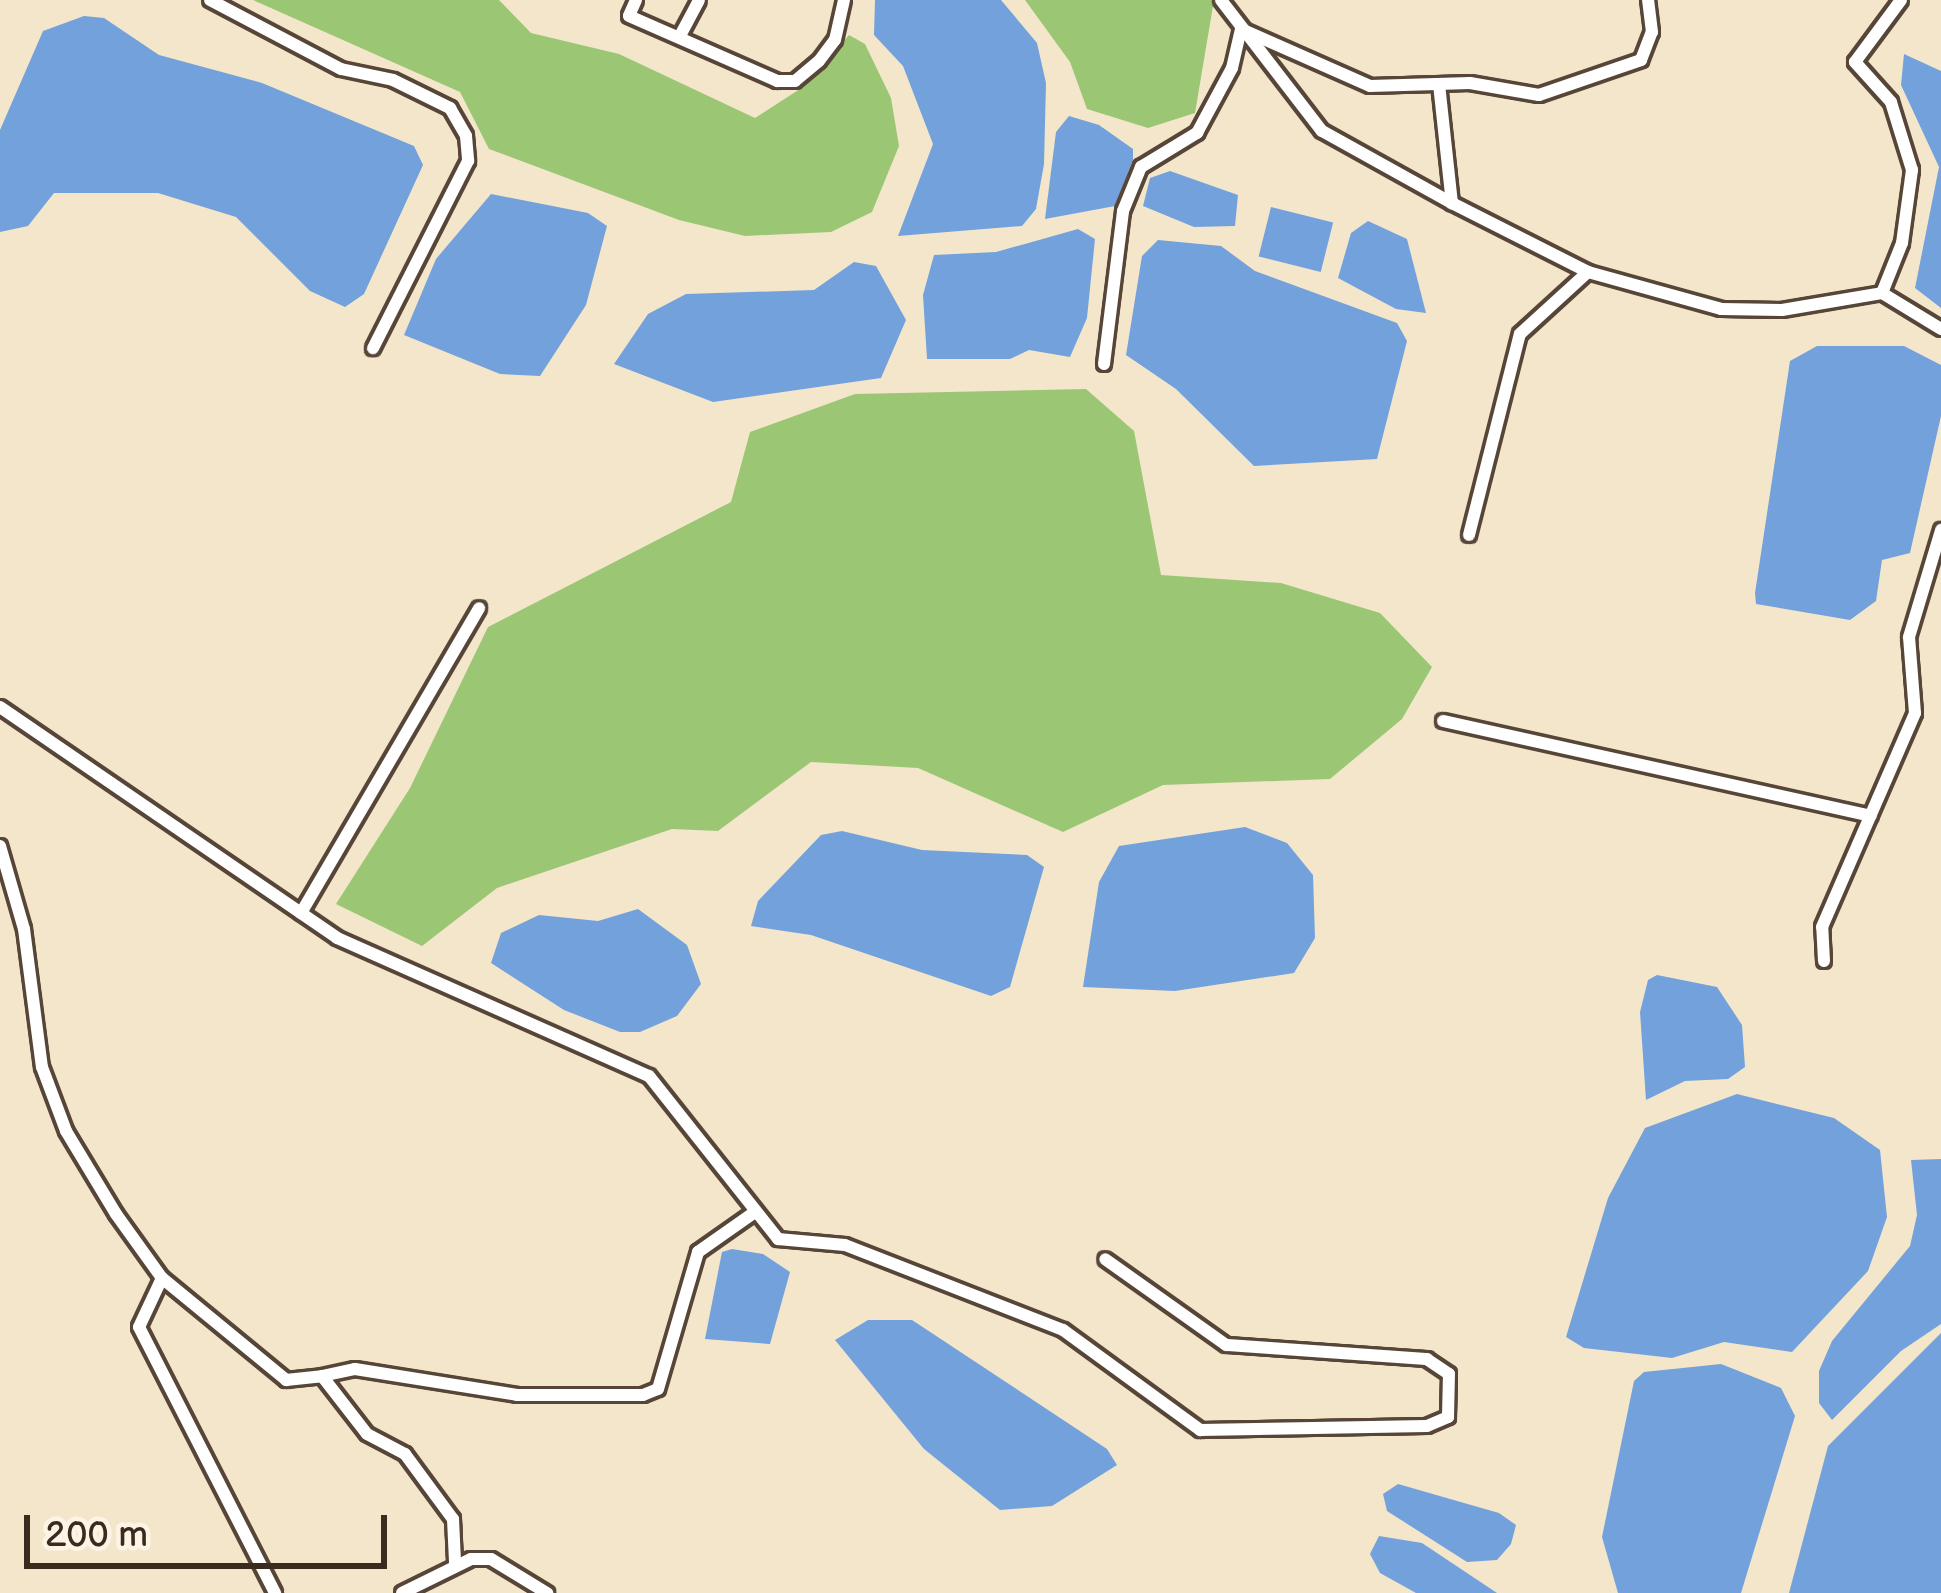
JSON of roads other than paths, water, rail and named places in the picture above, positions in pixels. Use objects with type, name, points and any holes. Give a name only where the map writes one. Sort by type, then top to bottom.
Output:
[{"type":"street","points":[[210,0],[341,69],[393,80],[450,107],[466,136],[468,161],[373,348]]},
{"type":"street","points":[[636,0],[629,16],[681,34],[776,82],[795,81],[835,40],[844,0]]},
{"type":"street","points":[[681,34],[699,0]]},
{"type":"street","points":[[1221,0],[1322,130],[1588,272],[1721,309],[1782,310],[1882,292],[1941,329]]},
{"type":"street","points":[[1241,29],[1370,86],[1439,84],[1539,95],[1633,66],[1652,32],[1648,0]]},
{"type":"street","points":[[1882,292],[1902,243],[1912,170],[1891,102],[1855,62],[1901,0]]},
{"type":"street","points":[[1104,364],[1123,211],[1141,167],[1197,133],[1232,68],[1241,29]]},
{"type":"street","points":[[1439,84],[1452,203]]},
{"type":"street","points":[[1469,535],[1520,334],[1588,272]]},
{"type":"street","points":[[1824,961],[1822,927],[1915,713],[1909,637],[1941,530]]},
{"type":"street","points":[[301,913],[479,608]]},
{"type":"street","points":[[0,707],[337,938],[649,1076],[778,1239],[845,1245],[1063,1330],[1200,1430],[1427,1426],[1448,1417],[1449,1374],[1427,1359],[1226,1346],[1105,1259]]},
{"type":"street","points":[[1443,721],[1871,816]]},
{"type":"street","points":[[0,846],[24,928],[42,1067],[58,1110],[162,1278],[286,1380],[355,1370],[517,1395],[643,1395],[658,1389],[698,1252],[755,1212]]},
{"type":"street","points":[[162,1278],[139,1327],[275,1593]]},
{"type":"street","points":[[322,1376],[367,1434],[405,1454],[453,1519],[455,1562]]},
{"type":"street","points":[[402,1593],[455,1562],[491,1559],[547,1593]]},
{"type":"water","points":[[875,0],[1001,0],[1037,43],[1046,83],[1044,164],[1036,209],[1022,226],[898,236],[933,144],[903,66],[874,35]]},
{"type":"water","points":[[84,16],[104,18],[159,55],[262,83],[414,146],[423,165],[364,294],[345,307],[310,291],[236,217],[158,193],[54,193],[28,226],[0,232],[0,130],[43,31]]},
{"type":"water","points":[[1904,54],[1941,71],[1941,308],[1915,288],[1939,167],[1901,85]]},
{"type":"water","points":[[1069,116],[1099,125],[1133,149],[1133,160],[1115,206],[1045,219],[1056,132]]},
{"type":"water","points":[[1170,171],[1238,195],[1235,226],[1194,227],[1143,206],[1150,178]]},
{"type":"water","points":[[491,194],[588,213],[607,226],[586,305],[540,376],[500,374],[404,335],[436,259]]},
{"type":"water","points":[[1271,207],[1333,222],[1321,272],[1259,256]]},
{"type":"water","points":[[1368,221],[1407,239],[1426,313],[1396,309],[1338,278],[1351,233]]},
{"type":"water","points":[[1078,229],[1095,239],[1087,318],[1070,357],[1029,350],[1010,359],[927,359],[923,295],[934,255],[996,252]]},
{"type":"water","points":[[1158,240],[1221,246],[1255,271],[1397,323],[1407,341],[1377,459],[1254,466],[1176,389],[1126,355],[1142,256]]},
{"type":"water","points":[[854,262],[876,266],[906,320],[881,378],[713,402],[614,364],[648,314],[686,294],[814,290]]},
{"type":"water","points":[[1817,346],[1904,346],[1941,365],[1941,416],[1910,553],[1882,560],[1876,601],[1850,620],[1756,604],[1790,361]]},
{"type":"water","points":[[1245,827],[1287,843],[1313,875],[1315,938],[1294,973],[1175,991],[1083,987],[1099,882],[1119,846]]},
{"type":"water","points":[[842,831],[922,850],[1027,855],[1044,867],[1010,987],[991,996],[811,935],[751,926],[758,901],[821,835]]},
{"type":"water","points":[[638,909],[687,945],[701,984],[677,1016],[640,1032],[620,1032],[564,1010],[491,963],[501,933],[539,915],[598,921]]},
{"type":"water","points":[[1657,975],[1717,987],[1742,1025],[1745,1067],[1728,1079],[1685,1081],[1646,1100],[1640,1012],[1648,980]]},
{"type":"water","points":[[1737,1094],[1834,1118],[1880,1150],[1887,1217],[1868,1271],[1792,1352],[1724,1342],[1672,1358],[1584,1348],[1566,1337],[1608,1198],[1645,1128]]},
{"type":"water","points":[[1941,1159],[1941,1324],[1901,1351],[1832,1420],[1819,1403],[1819,1371],[1832,1341],[1910,1246],[1917,1215],[1911,1160]]},
{"type":"water","points":[[722,1252],[763,1254],[790,1272],[770,1344],[705,1339]]},
{"type":"water","points":[[868,1320],[912,1320],[1107,1449],[1117,1465],[1052,1506],[1000,1510],[924,1449],[835,1340]]},
{"type":"water","points":[[1941,1333],[1941,1593],[1789,1593],[1828,1446]]},
{"type":"water","points":[[1721,1364],[1781,1388],[1795,1416],[1741,1593],[1618,1593],[1602,1537],[1634,1381],[1644,1372]]},
{"type":"water","points":[[1398,1484],[1499,1513],[1516,1525],[1511,1544],[1497,1560],[1467,1562],[1387,1511],[1383,1494]]},
{"type":"water","points":[[1379,1536],[1422,1543],[1497,1593],[1416,1593],[1380,1573],[1370,1554]]}]
